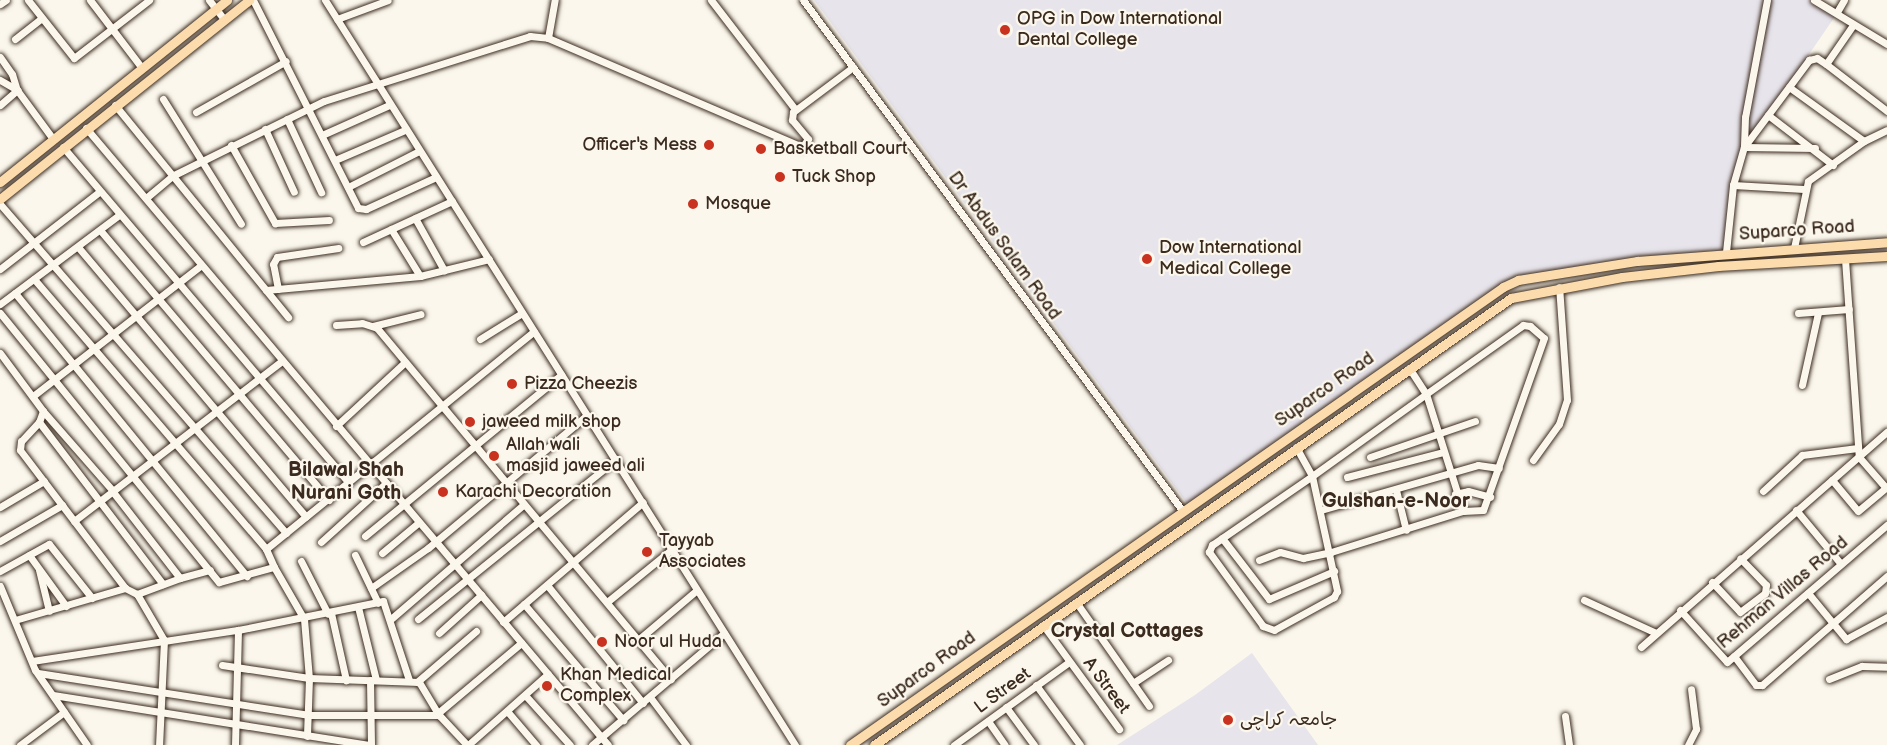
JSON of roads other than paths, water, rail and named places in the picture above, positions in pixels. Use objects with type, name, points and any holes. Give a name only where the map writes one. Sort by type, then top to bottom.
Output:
[{"type":"main road","points":[[12,189],[2,180],[227,0]]},
{"type":"main road","points":[[0,199],[86,128],[251,0]]},
{"type":"main road","points":[[113,91],[118,103]]},
{"type":"main road","name":"Suparco Road","points":[[850,745],[1441,329],[1518,280],[1722,252],[1887,242]]},
{"type":"main road","points":[[1718,266],[1722,252]]},
{"type":"main road","points":[[1737,252],[1737,264]]},
{"type":"main road","name":"Suparco Road","points":[[874,745],[1275,461],[1511,298],[1559,287],[1718,266],[1887,256]]},
{"type":"main road","points":[[1267,452],[1275,461]]},
{"type":"main road","points":[[968,662],[975,672]]},
{"type":"street","points":[[0,4],[6,0]]},
{"type":"street","points":[[28,0],[74,58],[150,0]]},
{"type":"street","points":[[90,0],[142,68]]},
{"type":"street","points":[[209,0],[224,19]]},
{"type":"street","points":[[251,0],[286,61],[348,187],[363,210],[436,177]]},
{"type":"street","points":[[325,0],[389,105],[616,459],[795,745]]},
{"type":"street","points":[[337,20],[388,0]]},
{"type":"street","points":[[548,38],[555,0]]},
{"type":"street","points":[[711,0],[795,109]]},
{"type":"street","name":"Dr Abdus Salam Road","points":[[803,0],[1182,510]]},
{"type":"street","points":[[1722,252],[1733,185],[1744,147],[1745,117],[1767,0]]},
{"type":"street","points":[[1814,0],[1887,44]]},
{"type":"street","points":[[1837,12],[1844,0]]},
{"type":"street","points":[[15,39],[42,18]]},
{"type":"street","points":[[1826,64],[1853,25]]},
{"type":"street","points":[[146,198],[171,176],[309,109],[375,82],[530,36],[548,38],[804,147],[808,139],[792,120],[795,109],[853,67]]},
{"type":"street","points":[[0,57],[12,74],[17,90],[52,139]]},
{"type":"street","points":[[1744,147],[1813,58],[1826,64],[1887,111]]},
{"type":"street","points":[[196,112],[286,61]]},
{"type":"street","points":[[0,80],[17,90]]},
{"type":"street","points":[[1789,87],[1864,141]]},
{"type":"street","points":[[0,105],[17,90]]},
{"type":"street","points":[[164,99],[200,161],[241,224]]},
{"type":"street","points":[[118,103],[171,176],[288,317]]},
{"type":"street","points":[[322,135],[389,105]]},
{"type":"street","points":[[1768,115],[1815,148],[1833,165]]},
{"type":"street","points":[[287,119],[321,192]]},
{"type":"street","points":[[86,128],[372,466],[434,543],[455,564],[608,745]]},
{"type":"street","points":[[266,129],[294,192]]},
{"type":"street","points":[[335,160],[405,130]]},
{"type":"street","points":[[1794,248],[1804,189],[1808,181],[1864,141],[1887,130]]},
{"type":"street","points":[[231,145],[275,223],[329,220]]},
{"type":"street","points":[[63,147],[349,483]]},
{"type":"street","points":[[1744,147],[1815,148]]},
{"type":"street","points":[[348,187],[420,151]]},
{"type":"street","points":[[1733,185],[1804,189]]},
{"type":"street","points":[[0,269],[99,192]]},
{"type":"street","points":[[363,242],[452,201]]},
{"type":"street","points":[[0,204],[286,533]]},
{"type":"street","points":[[0,304],[119,215]]},
{"type":"street","points":[[415,218],[444,270]]},
{"type":"street","points":[[391,229],[420,276]]},
{"type":"street","points":[[100,230],[328,500]]},
{"type":"street","points":[[78,247],[306,517]]},
{"type":"street","points":[[279,289],[273,264],[277,257],[338,248]]},
{"type":"street","points":[[266,290],[420,276],[489,259]]},
{"type":"street","points":[[1832,480],[1858,511],[1887,487],[1859,457],[1845,259]]},
{"type":"street","points":[[33,396],[111,332],[201,265]]},
{"type":"street","points":[[34,279],[266,549],[304,619],[309,678],[308,736]]},
{"type":"street","points":[[1533,460],[1559,424],[1567,400],[1559,287]]},
{"type":"street","points":[[15,293],[248,576]]},
{"type":"street","points":[[1798,313],[1849,309]]},
{"type":"street","points":[[0,313],[135,475],[219,582],[248,576],[274,567]]},
{"type":"street","points":[[480,339],[522,313]]},
{"type":"street","points":[[1802,385],[1818,313]]},
{"type":"street","points":[[373,326],[421,314]]},
{"type":"street","points":[[336,325],[362,322],[373,326],[671,679]]},
{"type":"street","points":[[1259,560],[1280,552],[1304,558],[1331,552],[1463,512],[1484,510],[1542,335],[1523,325],[1312,476],[1212,545],[1209,552],[1267,629],[1280,628],[1334,597],[1337,588],[1331,552],[1312,476],[1296,447]]},
{"type":"street","points":[[266,549],[372,466],[534,331]]},
{"type":"street","points":[[0,353],[43,411],[113,492],[180,578]]},
{"type":"street","points":[[74,521],[218,411],[258,377],[282,361]]},
{"type":"street","points":[[336,426],[405,362]]},
{"type":"street","points":[[1409,368],[1426,394],[1455,494],[1463,512]]},
{"type":"street","points":[[365,536],[473,444],[561,375]]},
{"type":"street","points":[[43,411],[39,422],[21,441],[20,450],[125,588],[136,594],[164,640],[159,745]]},
{"type":"street","points":[[371,588],[434,543],[587,416]]},
{"type":"street","points":[[1370,457],[1475,421]]},
{"type":"street","points":[[39,422],[163,584]]},
{"type":"street","points":[[1641,647],[1712,582],[1887,433]]},
{"type":"street","points":[[1763,491],[1802,455],[1858,448]]},
{"type":"street","points":[[1347,477],[1443,452]]},
{"type":"street","points":[[418,619],[616,459]]},
{"type":"street","points":[[1321,510],[1450,476],[1478,465],[1499,468]]},
{"type":"street","points":[[0,507],[44,481]]},
{"type":"street","points":[[321,542],[386,483]]},
{"type":"street","points":[[1396,490],[1406,530]]},
{"type":"street","points":[[1455,494],[1468,491],[1490,497]]},
{"type":"street","points":[[503,622],[643,502]]},
{"type":"street","points":[[392,618],[524,504]]},
{"type":"street","points":[[0,541],[62,505]]},
{"type":"street","points":[[1796,510],[1841,564]]},
{"type":"street","points":[[382,553],[418,523]]},
{"type":"street","name":"Rehman Villas Road","points":[[1680,610],[1723,662],[1734,656],[1887,525]]},
{"type":"street","points":[[1222,538],[1269,599],[1334,571]]},
{"type":"street","points":[[0,571],[49,544],[92,598]]},
{"type":"street","points":[[606,602],[672,549]]},
{"type":"street","points":[[29,555],[66,606]]},
{"type":"street","points":[[355,555],[378,603]]},
{"type":"street","points":[[1712,582],[1738,612],[1751,605],[1767,588],[1740,558]]},
{"type":"street","points":[[301,561],[329,613],[346,680]]},
{"type":"street","points":[[40,570],[49,611]]},
{"type":"street","points":[[136,594],[210,570]]},
{"type":"street","points":[[1734,656],[1756,685],[1762,685],[1887,576]]},
{"type":"street","points":[[547,585],[643,703]]},
{"type":"street","points":[[0,586],[38,673],[87,745]]},
{"type":"street","points":[[15,620],[125,588]]},
{"type":"street","points":[[638,640],[697,590]]},
{"type":"street","points":[[1808,593],[1830,624],[1848,639],[1887,617]]},
{"type":"street","points":[[439,633],[481,596]]},
{"type":"street","points":[[1584,600],[1656,633]]},
{"type":"street","points":[[32,661],[238,630],[386,602],[413,681],[468,745],[548,674]]},
{"type":"street","points":[[1076,602],[1149,706]]},
{"type":"street","points":[[524,604],[623,720]]},
{"type":"street","points":[[53,695],[370,745],[373,680],[358,607]]},
{"type":"street","name":"A Street","points":[[1043,625],[1119,729]]},
{"type":"street","points":[[235,745],[238,630]]},
{"type":"street","points":[[222,665],[309,678],[413,681],[476,631]]},
{"type":"street","points":[[592,745],[724,633]]},
{"type":"street","points":[[38,673],[308,715],[371,717],[439,714],[521,643]]},
{"type":"street","points":[[1133,683],[1168,660]]},
{"type":"street","name":"L Street","points":[[957,744],[1069,662]]},
{"type":"street","points":[[1829,679],[1862,666],[1887,667]]},
{"type":"street","points":[[1036,685],[1080,745]]},
{"type":"street","points":[[1688,745],[1696,729],[1691,689]]},
{"type":"street","points":[[525,695],[570,745]]},
{"type":"street","points":[[650,697],[686,745]]},
{"type":"street","points":[[1006,707],[1034,745]]},
{"type":"street","points":[[507,711],[536,745]]},
{"type":"street","points":[[20,745],[64,712]]},
{"type":"street","points":[[1565,716],[1569,745]]},
{"type":"street","points":[[988,721],[1005,745]]},
{"type":"place","name":"OPG in Dow International Dental College","points":[[1005,30]]},
{"type":"place","name":"Officer's Mess","points":[[709,145]]},
{"type":"place","name":"Basketball Court","points":[[761,149]]},
{"type":"place","name":"Tuck Shop","points":[[780,177]]},
{"type":"place","name":"Mosque","points":[[693,204]]},
{"type":"place","name":"Dow International Medical College","points":[[1147,259]]},
{"type":"place","name":"Pizza Cheezis","points":[[512,384]]},
{"type":"place","name":"jaweed milk shop","points":[[470,422]]},
{"type":"place","name":"Allah wali masjid jaweed ali","points":[[494,456]]},
{"type":"place","name":"Karachi Decoration","points":[[443,492]]},
{"type":"place","name":"Tayyab Associates","points":[[647,552]]},
{"type":"place","name":"Noor ul Huda","points":[[602,642]]},
{"type":"place","name":"Khan Medical Complex","points":[[547,686]]},
{"type":"place","name":"جامعہ کراچی","points":[[1228,720]]},
{"type":"district","name":"Bilawal Shah Nurani Goth","points":[[346,482]]},
{"type":"district","name":"Gulshan-e-Noor","points":[[1396,501]]},
{"type":"district","name":"Crystal Cottages","points":[[1127,631]]}]
